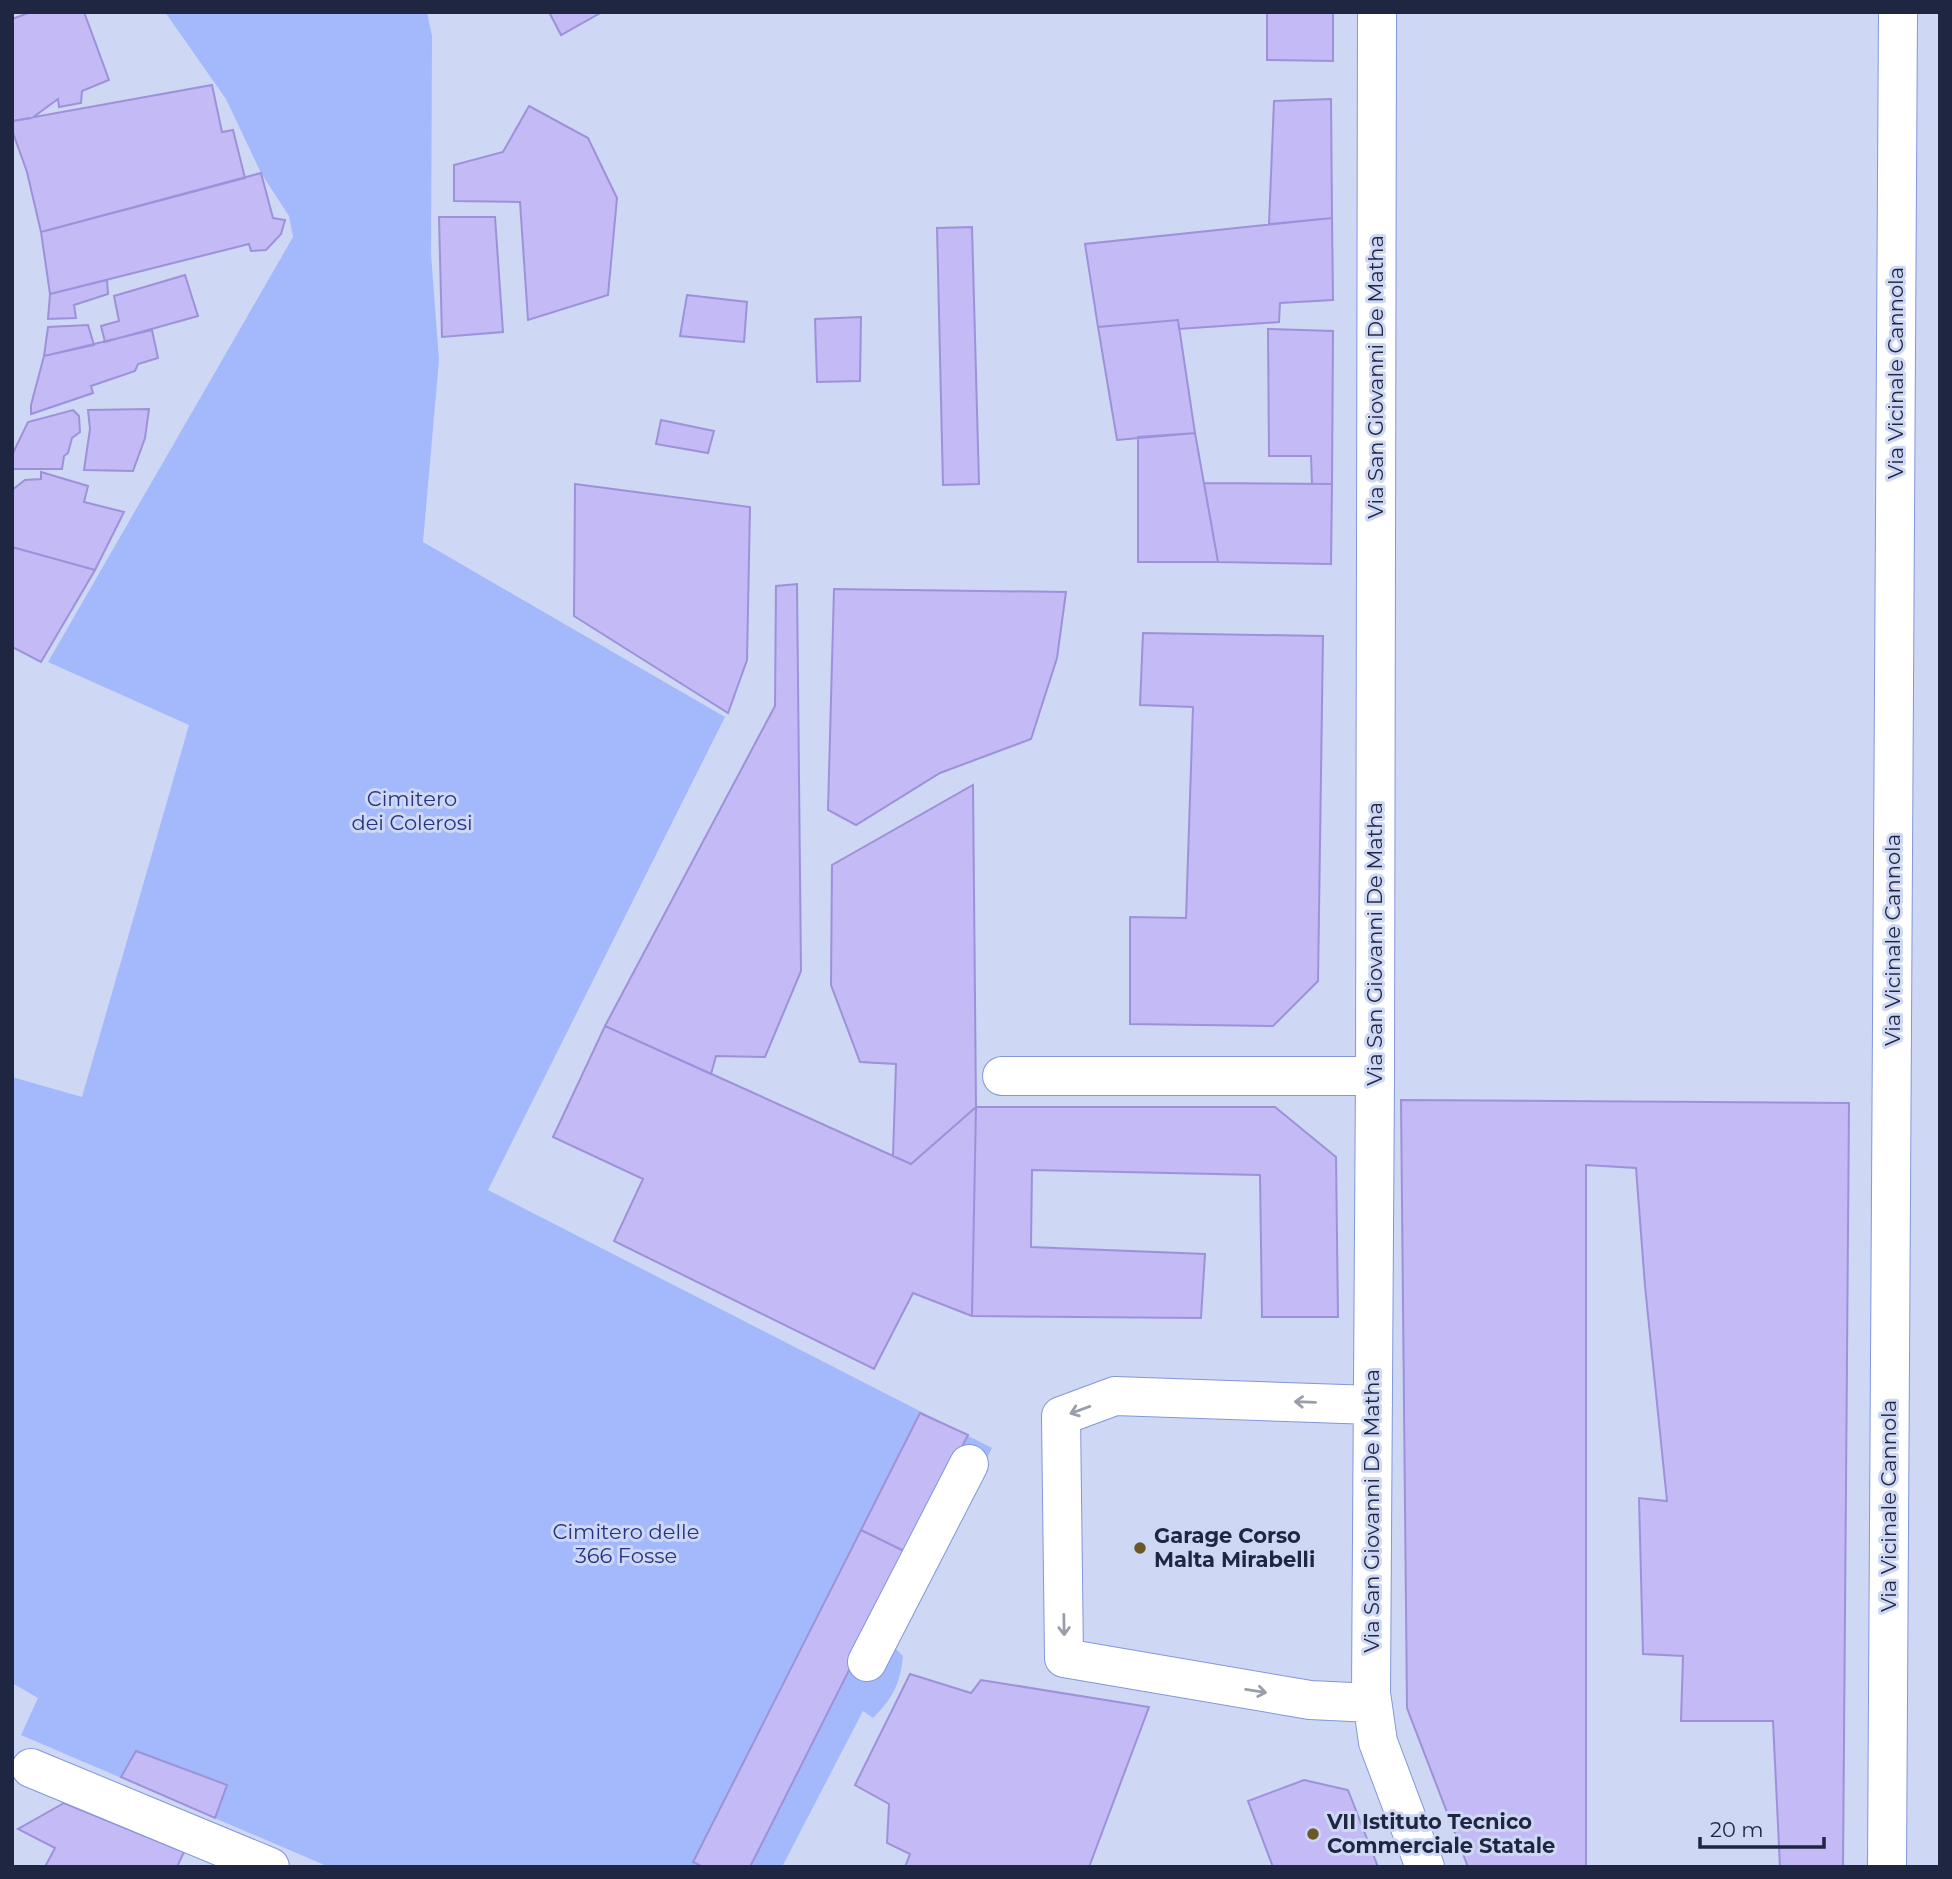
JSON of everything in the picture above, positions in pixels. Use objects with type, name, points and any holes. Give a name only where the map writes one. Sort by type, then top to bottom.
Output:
[{"type":"street","name":"Via San Giovanni De Matha","points":[[1377,12],[1372,1703],[1378,1742],[1425,1867]]},
{"type":"street","name":"Via Vicinale Cannola","points":[[1887,1867],[1898,12]]},
{"type":"street","points":[[1002,1076],[1375,1076]]},
{"type":"street","points":[[1372,1703],[1310,1700],[1065,1658],[1061,1416],[1115,1396],[1373,1405]]},
{"type":"street","points":[[867,1662],[969,1464]]},
{"type":"street","points":[[31,1768],[270,1867]]},
{"type":"green space","name":"Cimitero dei Colerosi","points":[[165,12],[427,12],[432,36],[431,254],[439,360],[423,542],[725,717],[488,1190],[992,1448],[895,1648],[903,1656],[894,1690],[873,1718],[863,1711],[782,1867],[329,1867],[21,1735],[38,1698],[12,1683],[12,1077],[82,1097],[189,725],[48,662],[293,237],[289,216],[261,173],[226,99]]},
{"type":"building","points":[[31,12],[84,12],[109,80],[82,91],[81,103],[59,107],[58,99],[32,118],[12,121],[12,19]]},
{"type":"building","points":[[549,12],[602,12],[561,35]]},
{"type":"building","points":[[1267,12],[1333,12],[1333,61],[1267,60]]},
{"type":"building","points":[[212,85],[222,132],[233,130],[245,178],[41,232],[27,172],[12,130],[12,121]]},
{"type":"building","points":[[1331,99],[1332,218],[1269,224],[1274,101]]},
{"type":"building","points":[[529,106],[588,138],[617,198],[608,295],[528,320],[520,202],[454,201],[454,165],[503,152]]},
{"type":"building","points":[[261,173],[273,218],[285,220],[281,234],[266,250],[251,251],[249,244],[50,294],[41,232]]},
{"type":"building","points":[[439,217],[495,217],[503,332],[442,337]]},
{"type":"building","points":[[1332,218],[1333,300],[1280,303],[1279,322],[1179,329],[1178,320],[1098,327],[1085,244]]},
{"type":"building","points":[[972,227],[979,484],[943,485],[937,228]]},
{"type":"building","points":[[185,275],[198,316],[105,342],[101,326],[119,321],[114,296]]},
{"type":"building","points":[[107,280],[108,294],[74,305],[76,318],[48,319],[50,294]]},
{"type":"building","points":[[687,295],[747,302],[744,342],[680,336]]},
{"type":"building","points":[[861,317],[860,381],[817,382],[815,319]]},
{"type":"building","points":[[1178,320],[1195,433],[1117,440],[1098,327]]},
{"type":"building","points":[[88,325],[94,345],[44,356],[48,327]]},
{"type":"building","points":[[1268,329],[1333,331],[1332,484],[1312,484],[1311,456],[1269,456]]},
{"type":"building","points":[[152,330],[158,358],[138,364],[135,371],[91,386],[93,393],[31,414],[44,356]]},
{"type":"building","points":[[149,409],[145,438],[133,471],[84,470],[90,429],[88,410]]},
{"type":"building","points":[[73,410],[79,416],[80,432],[72,438],[62,469],[12,469],[12,455],[28,422]]},
{"type":"building","points":[[661,420],[714,431],[708,453],[656,444]]},
{"type":"building","points":[[1195,433],[1218,562],[1138,562],[1138,437]]},
{"type":"building","points":[[41,472],[88,486],[84,502],[124,512],[95,570],[12,547],[12,490],[25,480],[41,479]]},
{"type":"building","points":[[1204,483],[1332,484],[1331,564],[1218,562]]},
{"type":"building","points":[[575,484],[750,507],[747,660],[728,713],[574,616]]},
{"type":"building","points":[[12,547],[95,570],[41,662],[12,647]]},
{"type":"building","points":[[797,584],[801,971],[765,1057],[716,1056],[711,1074],[605,1026],[775,706],[776,586]]},
{"type":"building","points":[[834,589],[1066,592],[1057,658],[1031,739],[940,773],[856,825],[828,810]]},
{"type":"building","points":[[1143,633],[1323,636],[1318,981],[1273,1026],[1130,1024],[1130,917],[1186,918],[1193,707],[1140,705]]},
{"type":"building","points":[[973,785],[976,1107],[911,1164],[893,1156],[896,1064],[860,1062],[831,985],[832,865]]},
{"type":"building","points":[[605,1026],[911,1164],[976,1107],[972,1316],[913,1293],[874,1369],[614,1241],[643,1179],[553,1137]]},
{"type":"building","points":[[1401,1100],[1849,1103],[1843,1867],[1780,1867],[1773,1721],[1681,1721],[1683,1656],[1643,1654],[1639,1498],[1667,1501],[1636,1168],[1586,1165],[1586,1867],[1468,1867],[1407,1708]]},
{"type":"building","points":[[976,1107],[1275,1107],[1336,1157],[1338,1317],[1262,1317],[1260,1175],[1032,1170],[1031,1247],[1205,1254],[1201,1318],[972,1316]]},
{"type":"building","points":[[920,1413],[968,1435],[908,1553],[861,1530]]},
{"type":"building","points":[[861,1530],[908,1553],[750,1867],[703,1867],[693,1862]]},
{"type":"building","points":[[910,1674],[971,1693],[981,1680],[1149,1707],[1089,1867],[905,1867],[910,1854],[887,1843],[889,1804],[855,1785]]},
{"type":"building","points":[[136,1751],[227,1785],[215,1818],[121,1777]]},
{"type":"building","name":"VII Istituto Tecnico Commerciale Statale","points":[[1304,1780],[1348,1790],[1378,1867],[1273,1867],[1248,1801]]},
{"type":"building","points":[[64,1803],[184,1852],[177,1867],[45,1867],[55,1848],[18,1829]]},
{"type":"place","name":"Garage Corso Malta Mirabelli","points":[[1140,1548]]},
{"type":"place","name":"VII Istituto Tecnico Commerciale Statale","points":[[1313,1834]]},
{"type":"park label","name":"Cimitero delle 366 Fosse","points":[[626,1544]]}]
